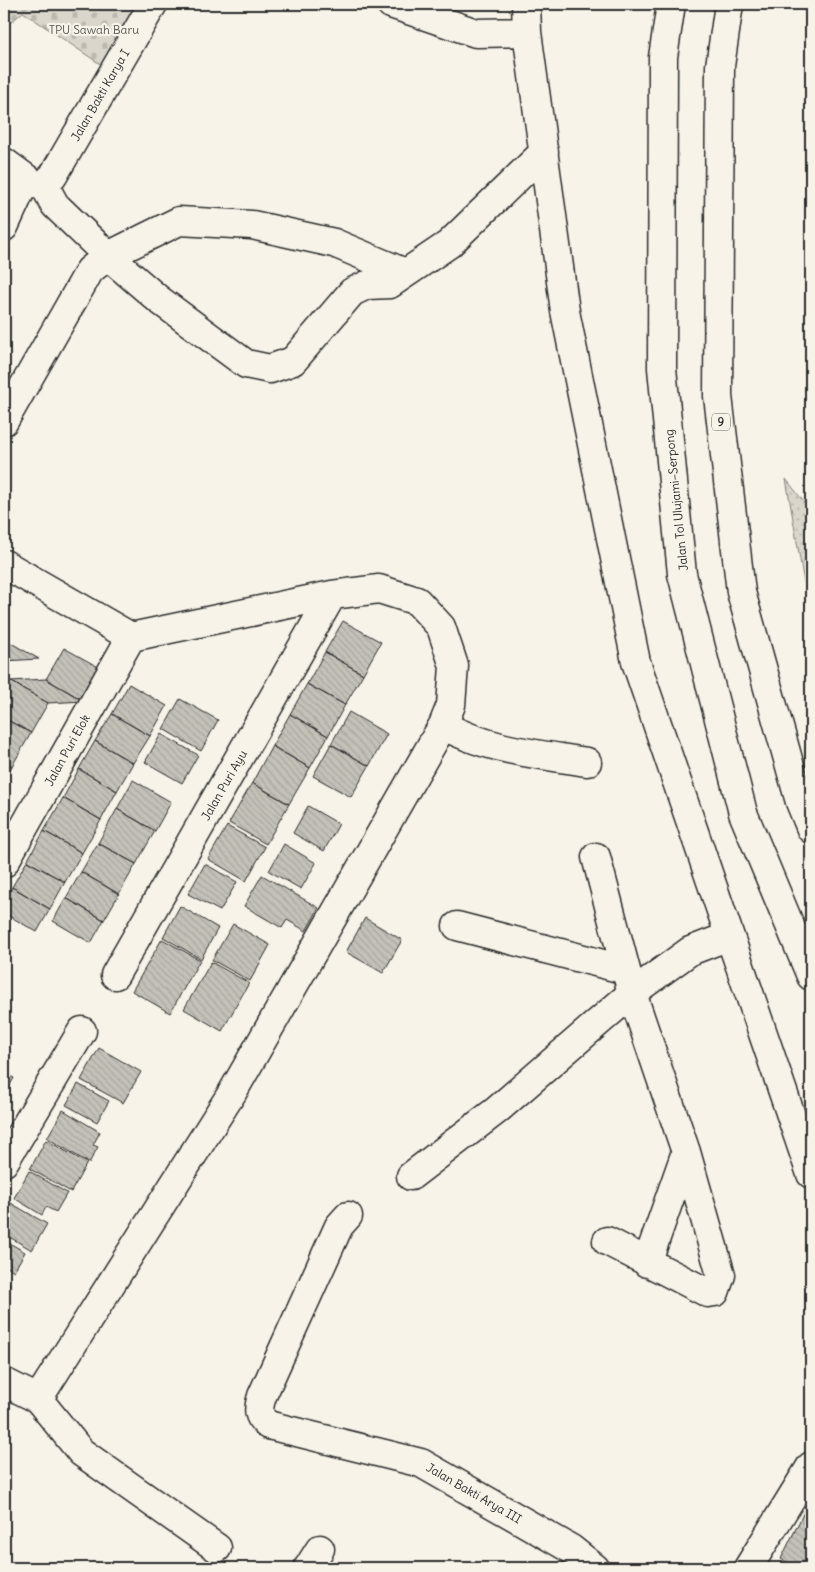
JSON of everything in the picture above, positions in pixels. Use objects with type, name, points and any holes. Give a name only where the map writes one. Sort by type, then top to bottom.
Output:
[{"type":"main road","name":"Jalan Bakti Karya I","points":[[4,227],[35,182],[53,176],[152,4]]},
{"type":"main road","points":[[391,4],[476,33],[527,32]]},
{"type":"main road","points":[[526,4],[527,32],[565,311],[636,662],[811,1174]]},
{"type":"main road","name":"Jalan Tol Ulujami–Serpong","points":[[672,4],[663,57],[662,368],[682,574],[743,813],[811,976]]},
{"type":"main road","name":"9","points":[[728,4],[720,66],[718,396],[741,592],[800,802],[811,829]]},
{"type":"main road","points":[[4,162],[35,182],[108,256],[158,299],[246,364],[270,369],[293,361],[352,292],[368,284],[390,284],[405,272],[449,244],[544,152]]},
{"type":"main road","points":[[4,421],[90,270],[108,256],[179,221],[252,225],[334,243],[405,272]]},
{"type":"main road","points":[[4,564],[131,637],[332,594],[379,589],[417,601],[441,627],[454,666],[451,705],[444,725],[232,1093],[38,1398]]},
{"type":"main road","name":"Jalan Puri Ayu","points":[[116,974],[332,594]]},
{"type":"main road","name":"Jalan Puri Elok","points":[[4,863],[131,637]]},
{"type":"main road","points":[[444,725],[465,738],[492,745],[587,762]]},
{"type":"main road","points":[[596,857],[629,982],[686,1152],[721,1275],[720,1280],[715,1292],[708,1293],[606,1242]]},
{"type":"main road","points":[[457,926],[629,982]]},
{"type":"main road","points":[[411,1176],[497,1110],[629,982],[690,951],[729,936]]},
{"type":"main road","points":[[4,1162],[82,1031]]},
{"type":"main road","points":[[647,1264],[686,1152]]},
{"type":"main road","name":"Jalan Bakti Arya III","points":[[348,1216],[339,1226],[262,1396],[259,1415],[268,1425],[421,1463],[571,1549],[595,1568]]},
{"type":"main road","points":[[4,1382],[38,1398],[81,1452],[217,1548]]},
{"type":"main road","points":[[748,1568],[811,1466]]},
{"type":"green space","name":"TPU Sawah Baru","points":[[4,4],[135,4],[106,68],[23,12],[4,28]]},
{"type":"green space","points":[[786,479],[811,511],[811,623]]},
{"type":"building","points":[[343,621],[381,642],[363,674],[325,652]]},
{"type":"building","points":[[4,639],[39,659],[4,661]]},
{"type":"building","points":[[64,648],[102,669],[84,701],[46,679]]},
{"type":"building","points":[[325,652],[363,674],[345,705],[307,684]]},
{"type":"building","points":[[46,679],[84,701],[48,703],[10,681]]},
{"type":"building","points":[[10,681],[48,703],[31,733],[4,718],[4,693]]},
{"type":"building","points":[[129,684],[167,706],[150,736],[112,714]]},
{"type":"building","points":[[307,684],[345,705],[328,736],[290,714]]},
{"type":"building","points":[[180,699],[218,720],[201,751],[163,729]]},
{"type":"building","points":[[349,712],[387,734],[369,766],[331,744]]},
{"type":"building","points":[[112,714],[150,736],[133,763],[95,741]]},
{"type":"building","points":[[290,714],[328,736],[310,768],[272,746]]},
{"type":"building","points":[[4,718],[31,733],[12,766],[4,761]]},
{"type":"building","points":[[161,734],[198,755],[182,783],[145,762]]},
{"type":"building","points":[[95,741],[133,763],[117,791],[79,769]]},
{"type":"building","points":[[331,744],[369,766],[351,797],[313,776]]},
{"type":"building","points":[[272,746],[310,768],[289,804],[252,783]]},
{"type":"building","points":[[4,761],[12,766],[4,781]]},
{"type":"building","points":[[79,769],[117,791],[101,820],[63,798]]},
{"type":"building","points":[[133,780],[171,802],[155,831],[117,809]]},
{"type":"building","points":[[252,783],[289,804],[266,844],[229,823]]},
{"type":"building","points":[[63,798],[101,820],[82,853],[44,831]]},
{"type":"building","points":[[308,806],[339,824],[324,851],[293,833]]},
{"type":"building","points":[[117,809],[155,831],[136,864],[98,843]]},
{"type":"building","points":[[227,826],[265,847],[246,881],[208,859]]},
{"type":"building","points":[[44,831],[82,853],[65,882],[27,861]]},
{"type":"building","points":[[98,843],[136,864],[119,894],[81,872]]},
{"type":"building","points":[[284,844],[316,863],[301,889],[269,871]]},
{"type":"building","points":[[27,861],[65,882],[50,909],[12,887]]},
{"type":"building","points":[[205,864],[237,882],[220,911],[188,894]]},
{"type":"building","points":[[81,872],[119,894],[104,920],[66,898]]},
{"type":"building","points":[[262,875],[319,908],[306,931],[287,920],[282,928],[244,906]]},
{"type":"building","points":[[12,887],[50,909],[37,932],[4,913],[4,902]]},
{"type":"building","points":[[66,898],[104,920],[91,943],[53,921]]},
{"type":"building","points":[[180,906],[218,928],[201,959],[163,937]]},
{"type":"building","points":[[365,918],[402,940],[383,973],[346,952]]},
{"type":"building","points":[[233,924],[270,945],[250,981],[212,960]]},
{"type":"building","points":[[162,939],[200,960],[170,1013],[132,991]]},
{"type":"building","points":[[211,962],[249,983],[222,1031],[184,1009]]},
{"type":"building","points":[[99,1048],[141,1072],[123,1103],[81,1080]]},
{"type":"building","points":[[4,1073],[14,1078],[4,1096]]},
{"type":"building","points":[[78,1084],[109,1101],[97,1122],[66,1105]]},
{"type":"building","points":[[63,1110],[100,1132],[93,1145],[98,1147],[89,1163],[47,1138]]},
{"type":"building","points":[[46,1140],[87,1163],[71,1192],[30,1169]]},
{"type":"building","points":[[29,1171],[67,1193],[56,1212],[46,1207],[42,1215],[14,1198]]},
{"type":"building","points":[[9,1202],[47,1224],[32,1250],[4,1234],[4,1212]]},
{"type":"building","points":[[4,1240],[25,1252],[14,1271],[4,1265]]},
{"type":"building","points":[[4,1280],[10,1284],[4,1295]]},
{"type":"building","points":[[804,1512],[811,1515],[811,1568],[799,1568],[781,1559]]}]
